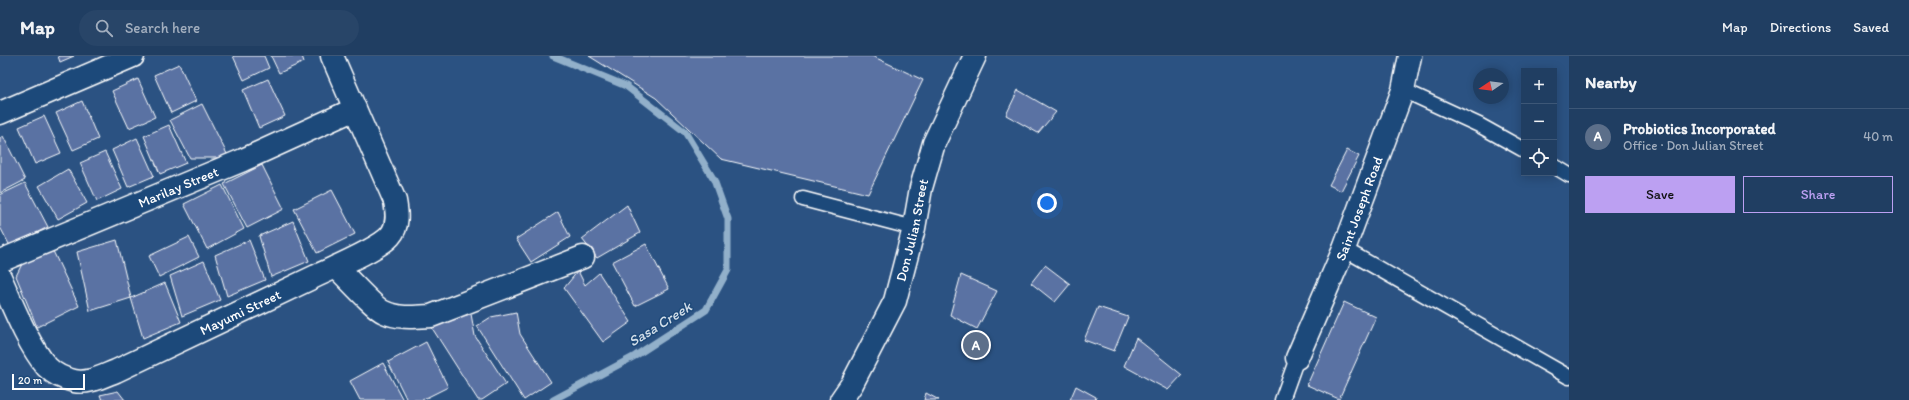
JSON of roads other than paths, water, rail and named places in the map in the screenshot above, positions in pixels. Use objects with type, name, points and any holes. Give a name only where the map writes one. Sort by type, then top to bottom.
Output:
[{"type":"street","points":[[0,113],[133,56]]},
{"type":"street","points":[[332,56],[355,109]]},
{"type":"street","name":"Don Julian Street","points":[[841,400],[852,384],[895,301],[914,228],[921,188],[934,143],[975,56]]},
{"type":"street","name":"Saint Joseph Road","points":[[1297,358],[1344,248],[1403,90],[1410,56]]},
{"type":"street","name":"Mayumi Street","points":[[0,277],[27,335],[48,367],[61,377],[75,381],[92,380],[116,371],[336,267],[383,243],[391,235],[395,227],[397,215],[395,201],[355,109]]},
{"type":"street","name":"Marilay Street","points":[[0,261],[243,160],[355,109]]},
{"type":"street","points":[[336,267],[383,312],[414,318],[431,316],[583,258]]},
{"type":"lane","points":[[1403,90],[1479,125],[1521,148]]},
{"type":"lane","points":[[1557,168],[1569,175]]},
{"type":"lane","points":[[803,199],[914,228]]},
{"type":"lane","points":[[1344,248],[1569,378]]},
{"type":"lane","points":[[1282,400],[1297,358]]},
{"type":"waterway","name":"Sasa Creek","points":[[553,56],[626,86],[685,132],[714,180],[728,219],[728,270],[706,310],[635,356],[553,400]]},
{"type":"place","name":"Probiotics Incorporated","points":[[976,345]]}]
